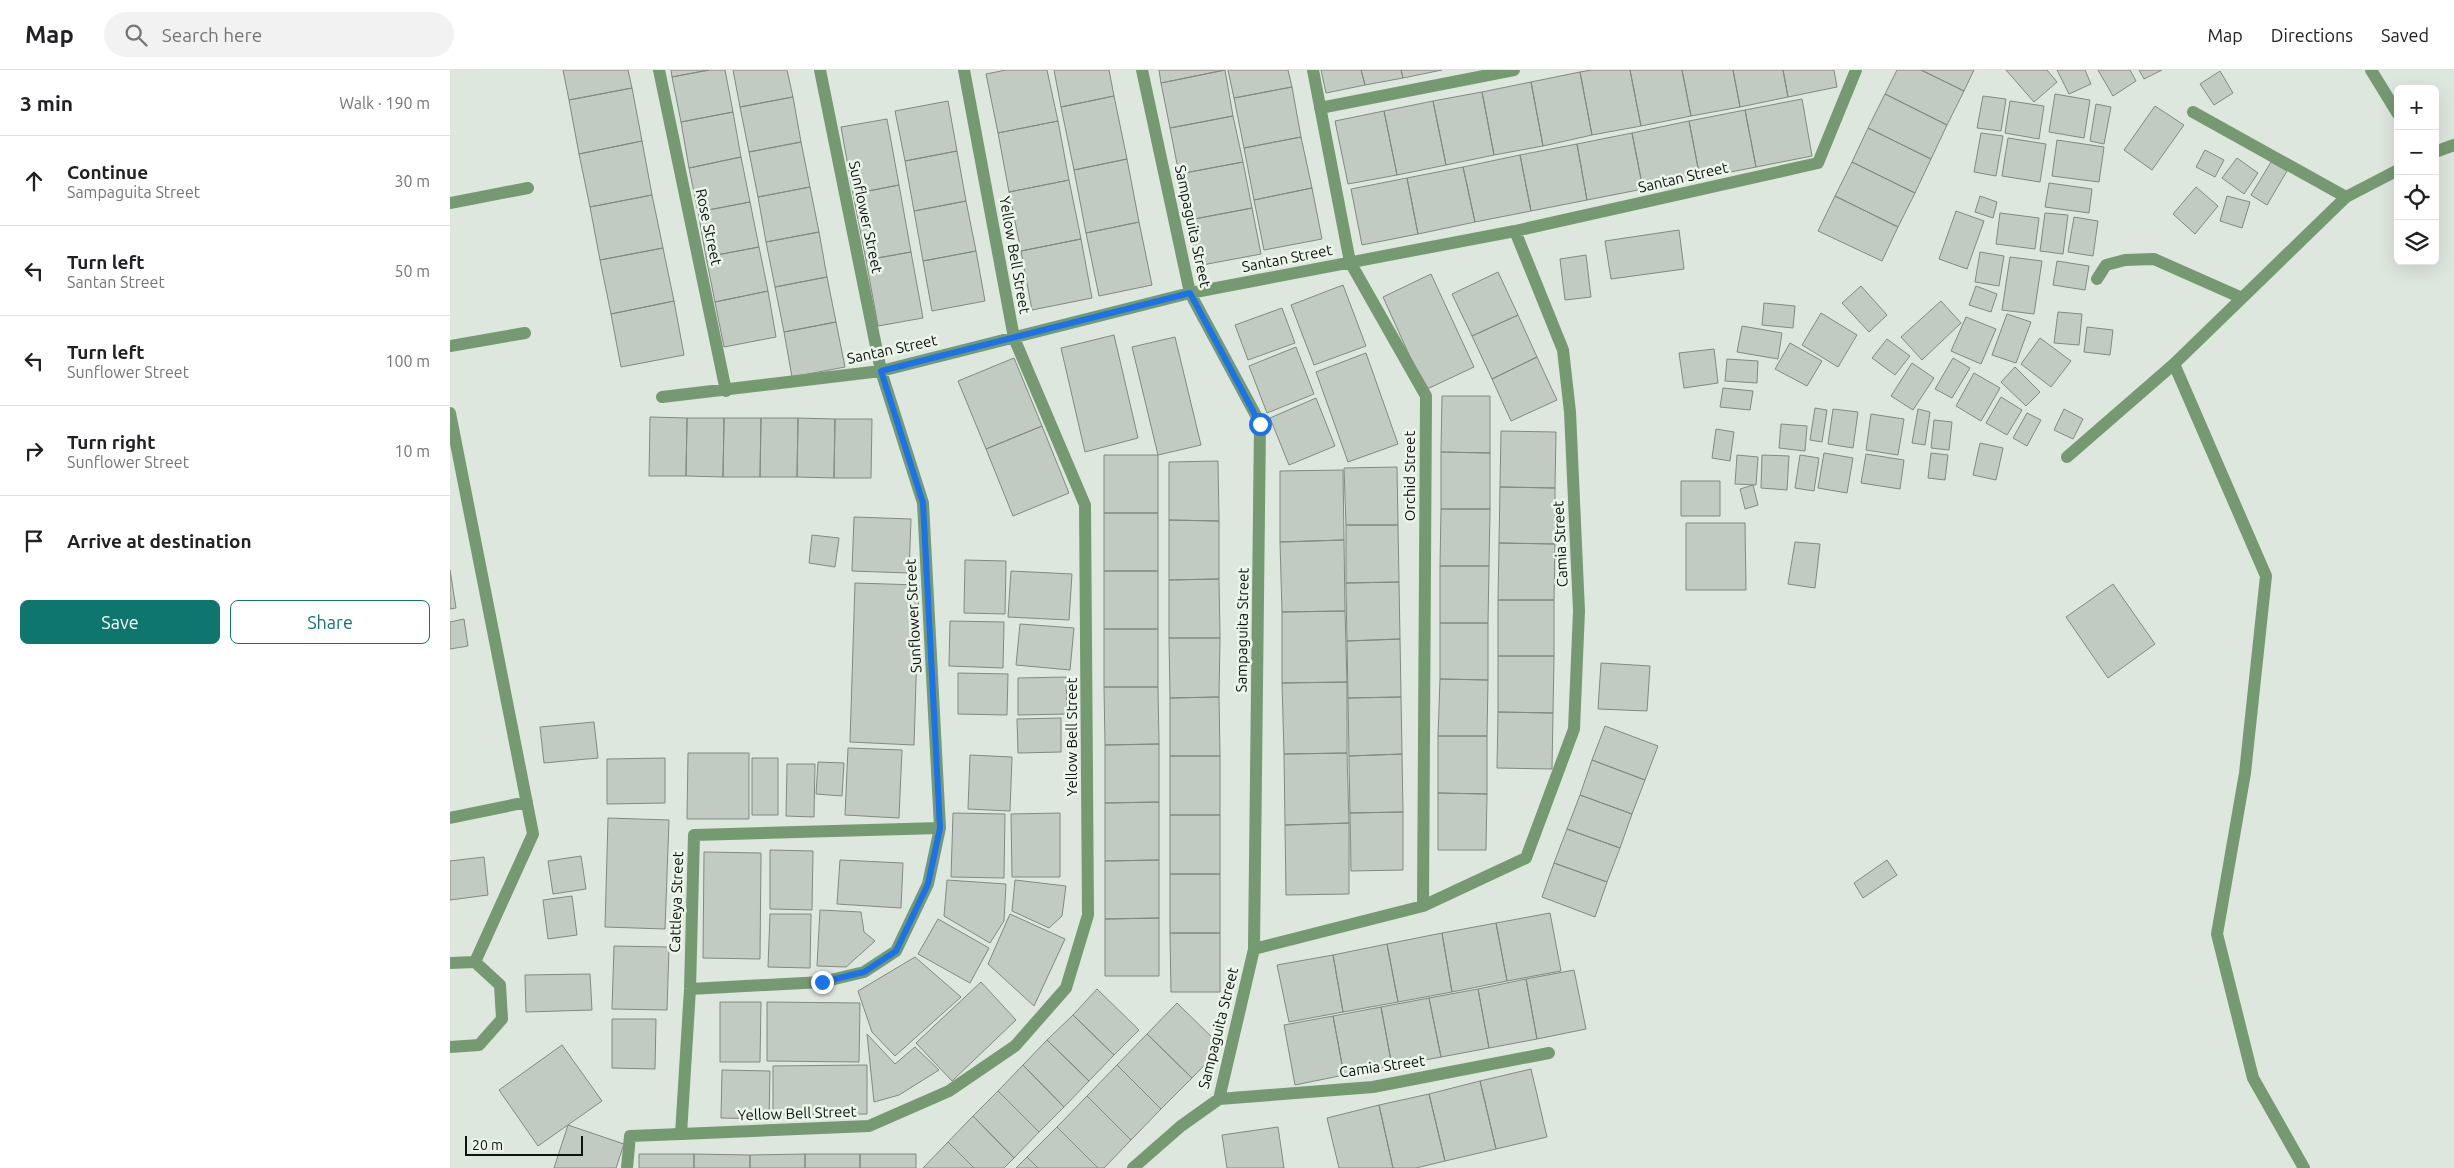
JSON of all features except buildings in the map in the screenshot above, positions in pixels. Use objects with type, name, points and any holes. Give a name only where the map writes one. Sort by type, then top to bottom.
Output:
[{"type":"street","name":"Rose Street","points":[[659,70],[726,391]]},
{"type":"street","name":"Sunflower Street","points":[[690,989],[822,982],[864,972],[896,951],[928,884],[940,828],[923,503],[881,371],[820,70]]},
{"type":"street","name":"Yellow Bell Street","points":[[681,1134],[869,1126],[949,1091],[1016,1046],[1066,988],[1088,914],[1085,505],[1014,338],[964,70]]},
{"type":"street","name":"Sampaguita Street","points":[[1134,1168],[1181,1126],[1218,1099],[1254,949],[1260,424],[1190,293],[1142,70]]},
{"type":"street","name":"Orchid Street","points":[[1313,70],[1350,262],[1426,396],[1423,906]]},
{"type":"street","points":[[1320,108],[1514,70]]},
{"type":"street","name":"Santan Street","points":[[662,397],[726,391],[881,371],[1190,293],[1515,231],[1818,163],[1856,70]]},
{"type":"street","points":[[2371,70],[2394,107]]},
{"type":"street","points":[[2193,112],[2346,197]]},
{"type":"street","points":[[2439,151],[2454,145]]},
{"type":"street","points":[[2067,457],[2174,364],[2346,197],[2394,172]]},
{"type":"street","points":[[450,203],[528,188]]},
{"type":"street","name":"Camia Street","points":[[1423,906],[1526,858],[1574,729],[1579,611],[1570,412],[1563,350],[1515,231]]},
{"type":"street","points":[[2097,279],[2106,264],[2125,260],[2154,259],[2242,298]]},
{"type":"street","points":[[450,346],[525,334]]},
{"type":"street","points":[[2174,364],[2266,576],[2245,773],[2217,934],[2253,1078],[2304,1168]]},
{"type":"street","points":[[450,413],[532,834],[475,962]]},
{"type":"street","points":[[450,818],[527,802]]},
{"type":"street","name":"Cattleya Street","points":[[681,1134],[690,989],[694,835],[940,828]]},
{"type":"street","points":[[1254,949],[1423,906]]},
{"type":"street","points":[[450,963],[475,962],[500,985],[502,1020],[479,1045],[450,1047]]},
{"type":"street","name":"Camia Street","points":[[1218,1099],[1373,1086],[1549,1053]]},
{"type":"street","points":[[627,1168],[630,1136],[681,1134]]},
{"type":"route","points":[[822,982],[864,972],[896,951],[928,884],[940,828],[923,503],[881,371],[1190,293],[1260,424]]}]
